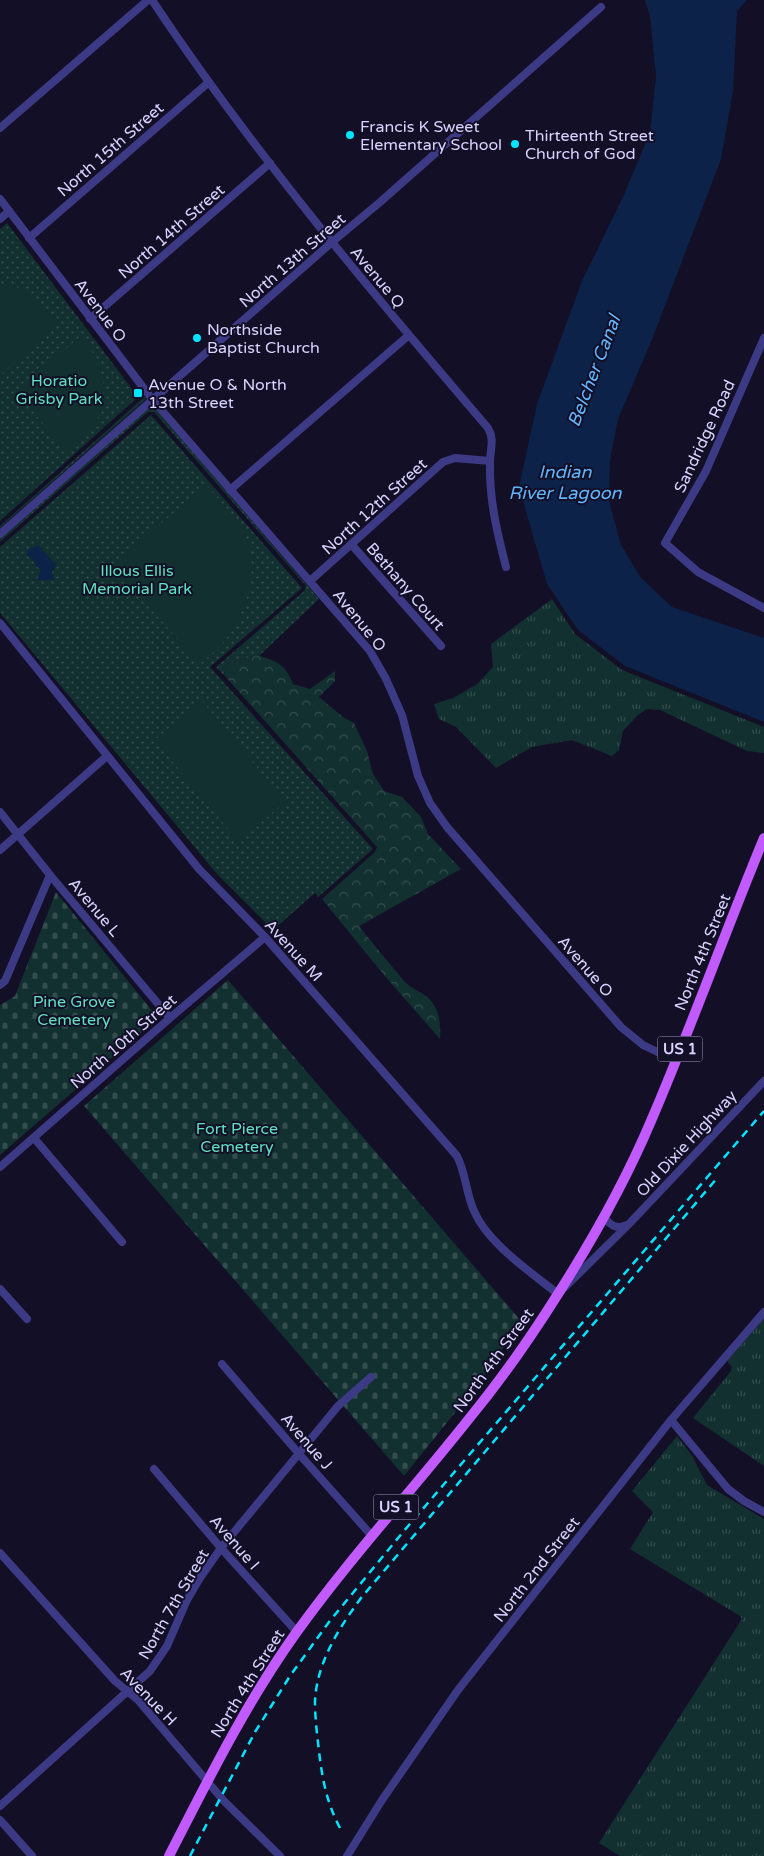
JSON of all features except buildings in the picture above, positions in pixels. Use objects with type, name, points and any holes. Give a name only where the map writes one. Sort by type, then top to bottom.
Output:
[{"type":"main road","name":"North 4th Street","points":[[169,1856],[246,1712],[296,1632],[372,1536],[469,1420],[558,1294],[603,1217],[650,1123],[764,838]]},
{"type":"street","points":[[0,128],[148,0]]},
{"type":"street","name":"Avenue Q","points":[[152,0],[184,49],[331,243],[488,428],[492,435],[490,460],[491,500],[495,526],[506,567]]},
{"type":"street","name":"North 13th Street","points":[[0,534],[602,7]]},
{"type":"street","name":"North 15th Street","points":[[29,238],[209,82]]},
{"type":"street","name":"North 14th Street","points":[[90,319],[270,163]]},
{"type":"street","name":"Avenue O","points":[[0,199],[152,399],[370,651],[386,679],[402,715],[418,776],[430,803],[447,827],[621,1028],[643,1045],[676,1061]]},
{"type":"street","points":[[0,219],[9,211]]},
{"type":"street","points":[[230,490],[409,335]]},
{"type":"street","name":"Sandridge Road","points":[[764,338],[706,471],[665,544],[698,572],[764,608]]},
{"type":"street","name":"North 12th Street","points":[[310,581],[443,462],[455,458],[490,460]]},
{"type":"street","name":"Bethany Court","points":[[351,544],[440,646]]},
{"type":"street","name":"Avenue M","points":[[0,623],[198,868],[265,937],[457,1156],[464,1169],[467,1190],[474,1212],[482,1227],[519,1263],[558,1294]]},
{"type":"street","points":[[0,850],[108,756]]},
{"type":"street","name":"Avenue L","points":[[0,812],[50,875],[170,1018]]},
{"type":"street","points":[[0,985],[4,981],[50,875]]},
{"type":"street","name":"North 10th Street","points":[[0,1167],[265,937]]},
{"type":"street","name":"Old Dixie Highway","points":[[558,1294],[629,1224],[764,1081]]},
{"type":"street","points":[[34,1138],[122,1242]]},
{"type":"street","points":[[603,1217],[618,1228],[629,1224]]},
{"type":"street","points":[[0,1289],[27,1319]]},
{"type":"street","name":"North 2nd Street","points":[[347,1856],[382,1800],[458,1690],[671,1420],[764,1312]]},
{"type":"street","name":"Avenue J","points":[[222,1364],[372,1536]]},
{"type":"street","name":"North 7th Street","points":[[0,1806],[150,1671],[167,1646],[200,1578],[221,1548],[300,1455],[338,1406],[371,1377]]},
{"type":"street","points":[[671,1420],[728,1489],[764,1512]]},
{"type":"street","name":"Avenue I","points":[[154,1468],[221,1548],[296,1632]]},
{"type":"street","name":"Avenue H","points":[[0,1553],[115,1681],[138,1700],[224,1802],[280,1856]]},
{"type":"street","points":[[0,1820],[32,1856]]},
{"type":"green space","name":"Horatio Grisby Park","points":[[7,223],[138,397],[0,521],[0,229]]},
{"type":"green space","points":[[0,284],[19,288],[34,297],[57,325],[0,375]]},
{"type":"green space","points":[[80,337],[88,346],[99,366],[104,388],[103,399],[101,410],[90,431],[67,453],[22,398],[23,383]]},
{"type":"green space","points":[[114,358],[146,399],[0,528],[142,399],[142,394]]},
{"type":"green space","points":[[152,405],[319,599],[259,656],[256,655],[227,664],[224,675],[216,667],[304,591],[306,586],[154,412],[148,412],[0,542],[0,539]]},
{"type":"green space","name":"Illous Ellis Memorial Park","points":[[151,415],[302,588],[210,667],[373,849],[318,897],[315,893],[273,930],[217,874],[0,613],[0,547]]},
{"type":"green space","points":[[206,485],[231,514],[244,533],[249,547],[251,576],[244,606],[231,633],[200,664],[120,574],[123,556]]},
{"type":"green space","points":[[552,599],[575,634],[622,670],[764,727],[764,753],[747,751],[660,710],[647,709],[638,715],[623,731],[619,750],[612,756],[572,740],[532,747],[496,768],[456,727],[439,719],[434,704],[453,698],[477,684],[493,667],[491,644]]},
{"type":"green space","points":[[256,655],[269,659],[283,667],[293,684],[310,689],[335,671],[335,681],[319,697],[343,717],[354,723],[367,751],[373,774],[384,791],[402,797],[421,817],[428,834],[461,869],[359,926],[406,983],[433,1003],[438,1014],[440,1039],[384,975],[322,899],[375,852],[377,847],[224,675],[227,664]]},
{"type":"green space","points":[[202,701],[285,802],[238,841],[155,740]]},
{"type":"green space","name":"Pine Grove Cemetery","points":[[56,892],[158,1018],[0,1155],[0,1005],[15,996]]},
{"type":"green space","name":"Fort Pierce Cemetery","points":[[228,980],[521,1321],[482,1379],[404,1476],[84,1106]]},
{"type":"green space","points":[[764,1318],[764,1466],[693,1418],[731,1371],[732,1367],[727,1361]]},
{"type":"green space","points":[[677,1436],[691,1454],[707,1485],[764,1519],[764,1856],[620,1856],[599,1843],[742,1619],[630,1549],[653,1512],[632,1491]]},
{"type":"water","name":"Indian River Lagoon","points":[[645,0],[747,0],[737,11],[733,91],[721,159],[651,342],[618,419],[610,460],[609,501],[621,545],[641,578],[672,607],[764,638],[764,722],[625,666],[578,630],[547,584],[519,487],[537,404],[582,281],[622,199],[650,133],[656,76],[650,16]]},
{"type":"water","points":[[38,545],[57,566],[52,571],[54,580],[37,580],[41,569],[27,555],[28,550]]},
{"type":"railway","points":[[190,1856],[255,1732],[290,1676],[329,1622],[403,1532],[764,1111]]},
{"type":"railway","points":[[340,1828],[328,1800],[320,1761],[315,1714],[315,1701],[320,1673],[337,1633],[361,1598],[718,1177]]},
{"type":"place","name":"Francis K Sweet Elementary School","points":[[350,135]]},
{"type":"place","name":"Thirteenth Street Church of God","points":[[515,144]]},
{"type":"place","name":"Northside Baptist Church","points":[[197,338]]},
{"type":"place","name":"Avenue O & North 13th Street","points":[[138,393]]},
{"type":"water label","name":"Belcher Canal","points":[[594,371]]}]
